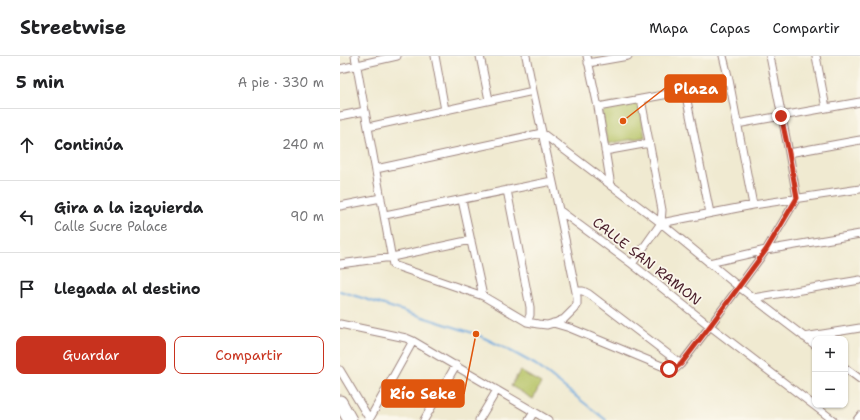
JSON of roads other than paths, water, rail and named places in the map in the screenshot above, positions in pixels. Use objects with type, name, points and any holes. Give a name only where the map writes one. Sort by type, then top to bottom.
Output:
[{"type":"highway","points":[[340,402],[350,420]]},
{"type":"street","points":[[355,56],[393,265],[483,296],[527,322],[547,325],[564,319],[574,309],[576,304],[576,291],[526,56]]},
{"type":"street","points":[[340,69],[397,56]]},
{"type":"street","points":[[435,56],[445,110]]},
{"type":"street","points":[[480,56],[489,100]]},
{"type":"street","points":[[610,186],[598,107],[588,60],[628,56]]},
{"type":"street","points":[[723,56],[753,205]]},
{"type":"street","points":[[553,323],[570,328],[669,369],[674,369],[681,364],[766,250],[797,198],[770,56]]},
{"type":"street","points":[[816,56],[826,108]]},
{"type":"street","points":[[598,107],[685,91],[729,80]]},
{"type":"street","points":[[368,127],[533,91]]},
{"type":"street","points":[[685,91],[710,213]]},
{"type":"street","points":[[632,264],[660,223],[662,210],[641,99]]},
{"type":"street","points":[[737,124],[860,102]]},
{"type":"street","points":[[340,116],[365,111]]},
{"type":"street","points":[[376,169],[542,133]]},
{"type":"street","points":[[542,133],[660,223],[739,287],[812,343]]},
{"type":"street","points":[[789,153],[860,140]]},
{"type":"street","points":[[605,151],[649,144]]},
{"type":"street","points":[[384,215],[552,181]]},
{"type":"street","points":[[507,190],[530,307],[530,315],[527,322]]},
{"type":"street","points":[[660,223],[753,205],[860,190]]},
{"type":"street","points":[[340,206],[381,198]]},
{"type":"street","points":[[462,200],[483,296]]},
{"type":"street","name":"CALLE SAN RAMON","points":[[559,210],[632,264],[833,420]]},
{"type":"street","points":[[709,263],[766,250],[860,234]]},
{"type":"street","points":[[340,264],[392,257],[471,240]]},
{"type":"street","points":[[753,298],[860,280]]},
{"type":"street","points":[[576,291],[583,291],[589,294],[681,364]]},
{"type":"street","points":[[340,324],[406,338],[413,341],[548,420]]},
{"type":"street","points":[[804,337],[860,328]]},
{"type":"street","points":[[370,420],[413,341]]},
{"type":"street","points":[[424,420],[456,366]]},
{"type":"street","points":[[340,370],[370,420]]},
{"type":"street","points":[[857,373],[860,379]]},
{"type":"street","points":[[479,420],[497,390]]},
{"type":"street","points":[[529,420],[534,412]]},
{"type":"street","points":[[857,420],[860,416]]},
{"type":"waterway","points":[[340,291],[476,334],[507,349],[536,365],[606,420]]},
{"type":"place","name":"Plaza","points":[[623,121]]},
{"type":"place","name":"Río Seke","points":[[476,334]]}]
